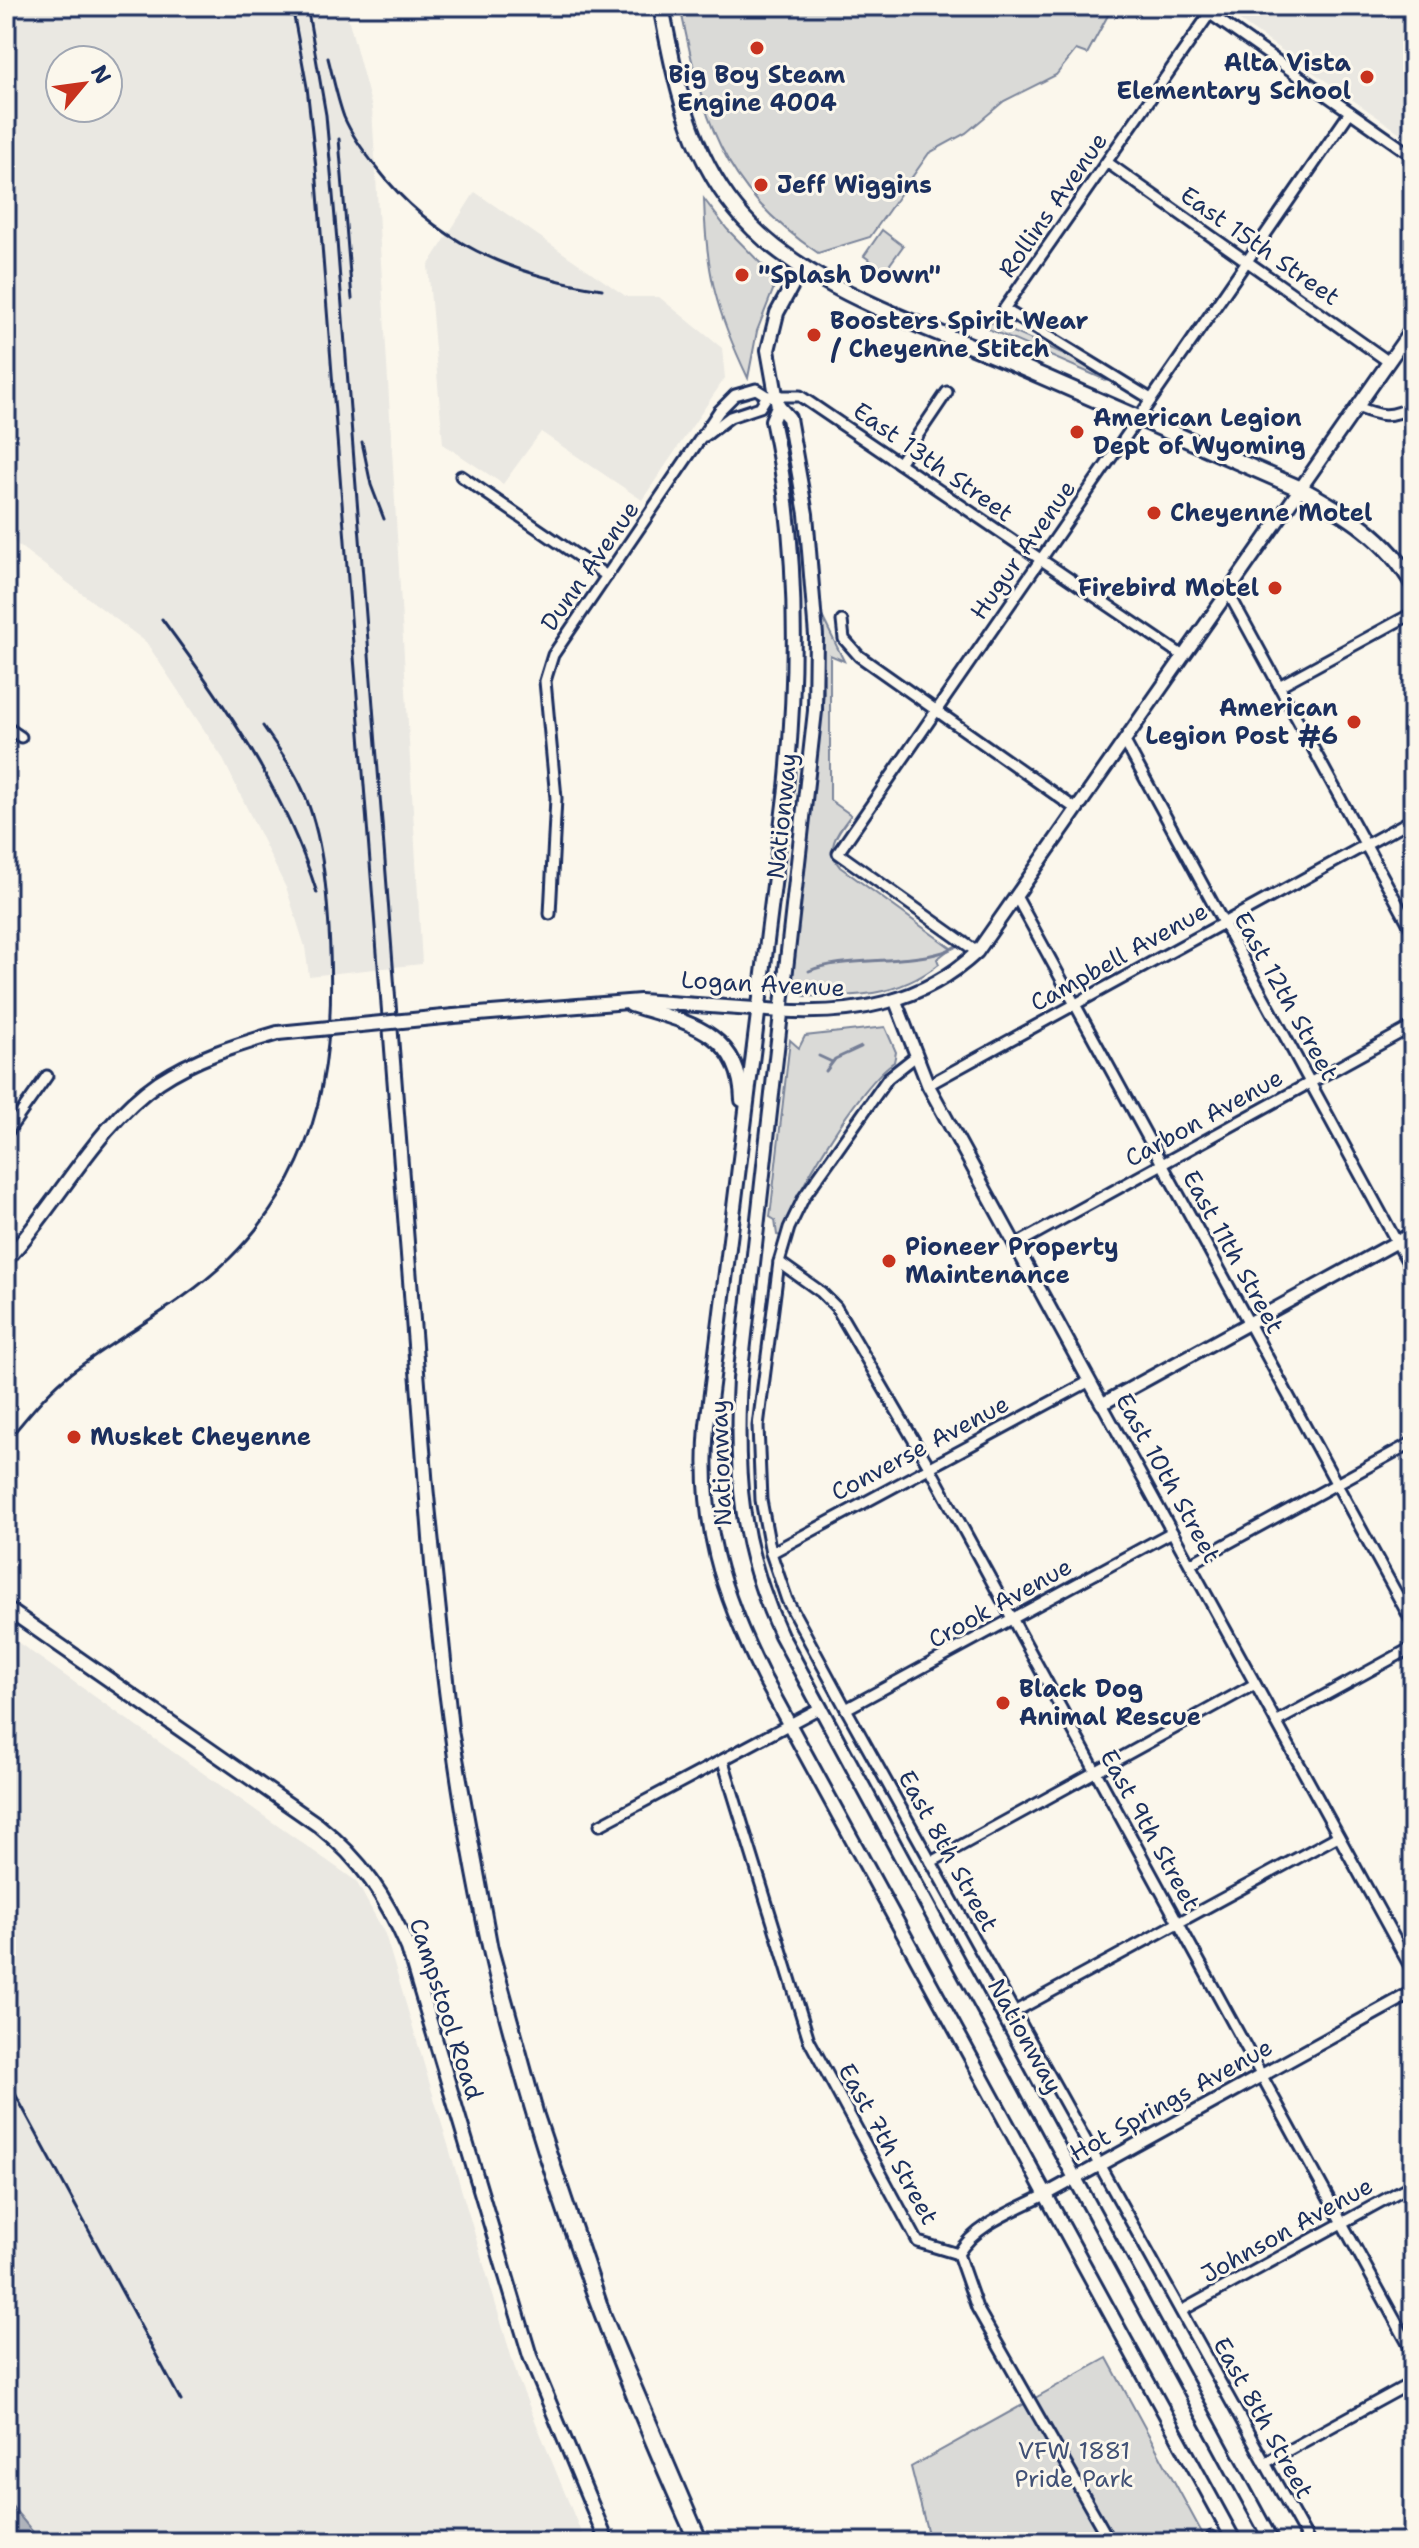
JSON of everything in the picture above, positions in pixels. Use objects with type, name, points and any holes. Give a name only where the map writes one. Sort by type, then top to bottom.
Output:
[{"type":"main road","points":[[661,6],[681,98],[706,164],[736,211],[782,253],[853,294],[1301,489],[1369,532],[1398,561],[1413,584]]},
{"type":"main road","name":"Nationway","points":[[802,267],[770,333],[772,420],[783,483],[793,585],[794,686],[786,788],[707,1425],[707,1516],[724,1589],[755,1659],[1235,2542]]},
{"type":"main road","name":"Nationway","points":[[773,399],[789,418],[803,495],[817,655],[813,737],[743,1342],[739,1484],[743,1522],[757,1578],[781,1635],[1077,2176],[1272,2542]]},
{"type":"main road","points":[[620,1002],[688,1022],[721,1043],[734,1062],[741,1083],[744,1137]]},
{"type":"main road","name":"Logan Avenue","points":[[6,1260],[111,1128],[146,1093],[202,1058],[278,1033],[620,1002],[677,1002],[782,1011]]},
{"type":"main road","name":"Campstool Road","points":[[6,1608],[318,1825],[346,1847],[382,1892],[408,1948],[530,2356],[607,2542]]},
{"type":"street","points":[[1199,6],[1212,10],[1413,156]]},
{"type":"street","name":"Rollins Avenue","points":[[1151,399],[1004,309],[1212,10]]},
{"type":"street","name":"Hugur Avenue","points":[[977,952],[838,853],[1350,112]]},
{"type":"street","name":"East 15th Street","points":[[1108,163],[1389,362]]},
{"type":"street","name":"Logan Avenue","points":[[782,1011],[842,1013],[895,1000],[934,984],[977,952],[1413,327]]},
{"type":"street","name":"Dunn Avenue","points":[[550,914],[556,798],[545,681],[556,649],[719,411],[735,395],[756,389],[773,399]]},
{"type":"street","points":[[899,463],[947,392]]},
{"type":"street","points":[[702,438],[730,417],[773,399]]},
{"type":"street","name":"East 13th Street","points":[[773,399],[806,399],[1183,656]]},
{"type":"street","points":[[1357,407],[1382,417],[1395,416],[1413,406]]},
{"type":"street","points":[[461,476],[607,576]]},
{"type":"street","points":[[1228,592],[1413,932]]},
{"type":"street","points":[[1279,686],[1413,613]]},
{"type":"street","points":[[842,621],[847,646],[935,712],[1076,809]]},
{"type":"street","points":[[6,727],[21,737]]},
{"type":"street","name":"East 12th Street","points":[[1124,740],[1413,1272]]},
{"type":"street","name":"Campbell Avenue","points":[[928,1085],[1413,819]]},
{"type":"street","name":"East 11th Street","points":[[1017,898],[1413,1624]]},
{"type":"street","name":"East 10th Street","points":[[895,1000],[928,1085],[1413,1972]]},
{"type":"street","name":"Carbon Avenue","points":[[1015,1245],[1413,1026]]},
{"type":"street","points":[[771,1553],[761,1500],[758,1426],[779,1262],[789,1228],[804,1197],[888,1078],[916,1056]]},
{"type":"street","points":[[6,1134],[47,1076]]},
{"type":"street","points":[[1102,1404],[1413,1233]]},
{"type":"street","name":"East 9th Street","points":[[779,1262],[821,1292],[836,1307],[930,1468],[1413,2353]]},
{"type":"street","name":"Converse Avenue","points":[[771,1553],[1090,1381]]},
{"type":"street","points":[[1190,1564],[1413,1442]]},
{"type":"street","name":"Crook Avenue","points":[[846,1709],[1172,1532]]},
{"type":"street","name":"East 8th Street","points":[[771,1553],[787,1600],[846,1709],[1309,2542]]},
{"type":"street","points":[[1276,1722],[1413,1647]]},
{"type":"street","points":[[931,1862],[1255,1684]]},
{"type":"street","points":[[600,1825],[820,1708]]},
{"type":"street","name":"East 7th Street","points":[[723,1761],[809,2040],[918,2242],[958,2254]]},
{"type":"street","points":[[1014,2012],[1338,1836]]},
{"type":"street","name":"Hot Springs Avenue","points":[[958,2254],[967,2240],[986,2226],[1413,1992]]},
{"type":"street","name":"Johnson Avenue","points":[[1181,2311],[1413,2184]]},
{"type":"street","points":[[958,2254],[977,2308],[1110,2542]]},
{"type":"street","points":[[1265,2463],[1413,2382]]},
{"type":"shaded area","points":[[6,6],[345,6],[372,108],[422,964],[309,976],[305,947],[287,890],[222,757],[146,642],[6,536]]},
{"type":"shaded area","name":"Alta Vista Elementary School","points":[[1413,6],[1413,142],[1227,12],[1226,7]]},
{"type":"shaded area","points":[[475,192],[627,297],[659,297],[722,348],[725,378],[642,500],[541,432],[503,484],[443,444],[428,266]]},
{"type":"shaded area","points":[[6,1634],[356,1881],[385,1934],[518,2379],[585,2542],[6,2542]]},
{"type":"shaded area","points":[[6,2499],[41,2542],[6,2542]]},
{"type":"green space","points":[[680,6],[1113,6],[1087,54],[1076,50],[1056,75],[1004,101],[966,133],[929,153],[870,237],[818,253],[758,202],[720,146],[697,82]]},
{"type":"green space","points":[[704,199],[727,229],[774,277],[773,290],[757,331],[748,378],[715,291],[707,249]]},
{"type":"green space","points":[[882,230],[903,246],[885,271],[864,256]]},
{"type":"green space","points":[[988,321],[1071,357],[1108,381],[984,327]]},
{"type":"green space","points":[[822,616],[844,661],[830,655],[830,800],[851,815],[835,840],[835,860],[840,867],[951,948],[937,959],[939,964],[908,983],[857,995],[804,996],[804,989],[791,983],[824,693]]},
{"type":"green space","points":[[885,1027],[896,1052],[894,1062],[864,1092],[829,1142],[799,1195],[781,1236],[777,1235],[775,1220],[770,1217],[790,1040],[799,1048],[805,1036]]},
{"type":"green space","name":"VFW 1881 Pride Park","points":[[1107,2358],[1207,2542],[930,2542],[911,2467]]},
{"type":"waterway","points":[[809,971],[847,963],[937,954],[967,937]]},
{"type":"waterway","points":[[826,1071],[835,1059],[861,1047]]},
{"type":"waterway","points":[[819,1056],[832,1062]]},
{"type":"railway","points":[[292,6],[307,87],[316,168],[426,1583],[452,1790],[481,1944],[532,2135],[604,2341],[688,2542]]},
{"type":"railway","points":[[307,6],[326,115],[433,1481],[459,1733],[498,1946],[544,2113],[611,2313],[709,2542]]},
{"type":"railway","points":[[328,58],[347,124],[372,162],[423,216],[449,235],[506,264],[536,275],[602,289]]},
{"type":"railway","points":[[339,139],[352,299]]},
{"type":"railway","points":[[362,442],[371,485],[384,519]]},
{"type":"railway","points":[[162,619],[230,716],[271,784],[304,855],[317,893]]},
{"type":"railway","points":[[6,1442],[63,1379],[192,1290],[229,1259],[261,1223],[286,1186],[304,1147],[317,1106],[330,1021],[326,892],[313,817],[291,767],[263,726]]},
{"type":"railway","points":[[6,2077],[181,2401]]},
{"type":"place","name":"Big Boy Steam Engine 4004","points":[[757,48]]},
{"type":"place","name":"Alta Vista Elementary School","points":[[1367,77]]},
{"type":"place","name":"Jeff Wiggins","points":[[761,185]]},
{"type":"place","name":"\"Splash Down\"","points":[[742,275]]},
{"type":"place","name":"Boosters Spirit Wear / Cheyenne Stitch","points":[[814,335]]},
{"type":"place","name":"American Legion Dept of Wyoming","points":[[1077,432]]},
{"type":"place","name":"Cheyenne Motel","points":[[1154,513]]},
{"type":"place","name":"Firebird Motel","points":[[1275,588]]},
{"type":"place","name":"American Legion Post #6","points":[[1354,722]]},
{"type":"place","name":"Pioneer Property Maintenance","points":[[889,1261]]},
{"type":"place","name":"Musket Cheyenne","points":[[74,1437]]},
{"type":"place","name":"Black Dog Animal Rescue","points":[[1003,1703]]}]
